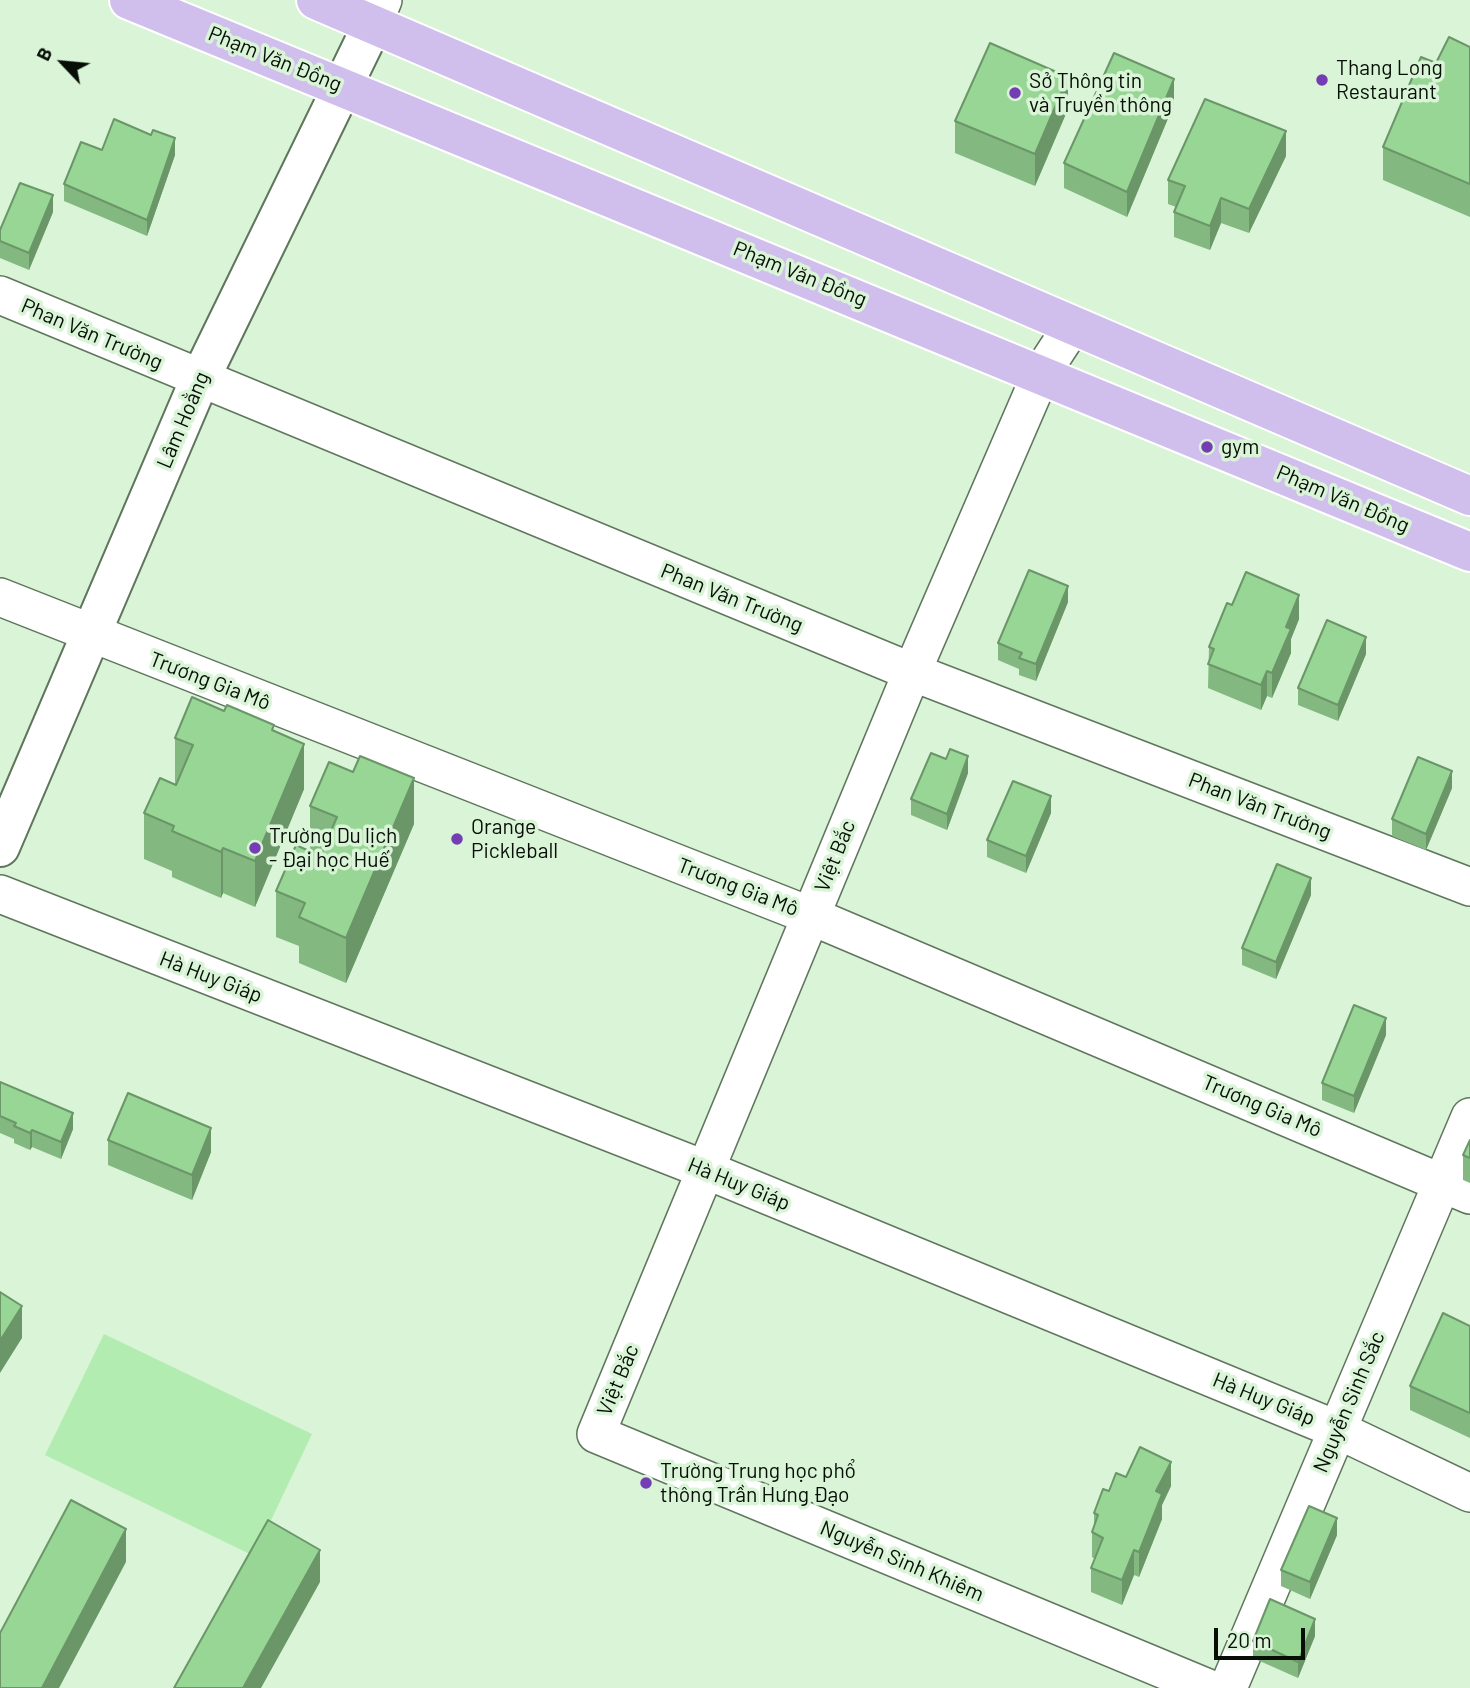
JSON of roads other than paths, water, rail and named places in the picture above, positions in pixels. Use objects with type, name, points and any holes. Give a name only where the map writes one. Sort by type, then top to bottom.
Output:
[{"type":"main road","name":"Phạm Văn Đồng","points":[[129,0],[1470,552]]},
{"type":"main road","points":[[316,0],[378,12],[1073,325],[1470,496]]},
{"type":"street","name":"Lâm Hoằng","points":[[0,847],[93,635],[200,379],[345,87],[378,12]]},
{"type":"street","name":"Phan Văn Trường","points":[[0,295],[912,672],[1470,887]]},
{"type":"street","name":"Việt Bắc","points":[[596,1434],[912,672],[1041,374],[1073,325]]},
{"type":"street","name":"Trương Gia Mô","points":[[0,597],[811,916],[1456,1189]]},
{"type":"street","name":"Hà Huy Giáp","points":[[0,894],[706,1170],[1338,1430],[1470,1493]]},
{"type":"street","name":"Nguyễn Sinh Sắc","points":[[1228,1688],[1338,1430],[1456,1189],[1470,1117]]},
{"type":"street","name":"Nguyễn Sinh Khiêm","points":[[596,1434],[1208,1688]]},
{"type":"place","name":"Thang Long Restaurant","points":[[1322,80]]},
{"type":"place","name":"Sở Thông tin và Truyền thông","points":[[1015,93]]},
{"type":"place","name":"gym","points":[[1207,447]]},
{"type":"place","name":"Orange Pickleball","points":[[457,839]]},
{"type":"place","name":"Trường Du lịch - Đại học Huế","points":[[255,848]]},
{"type":"place","name":"Trường Trung học phổ thông Trần Hưng Đạo","points":[[646,1483]]}]
